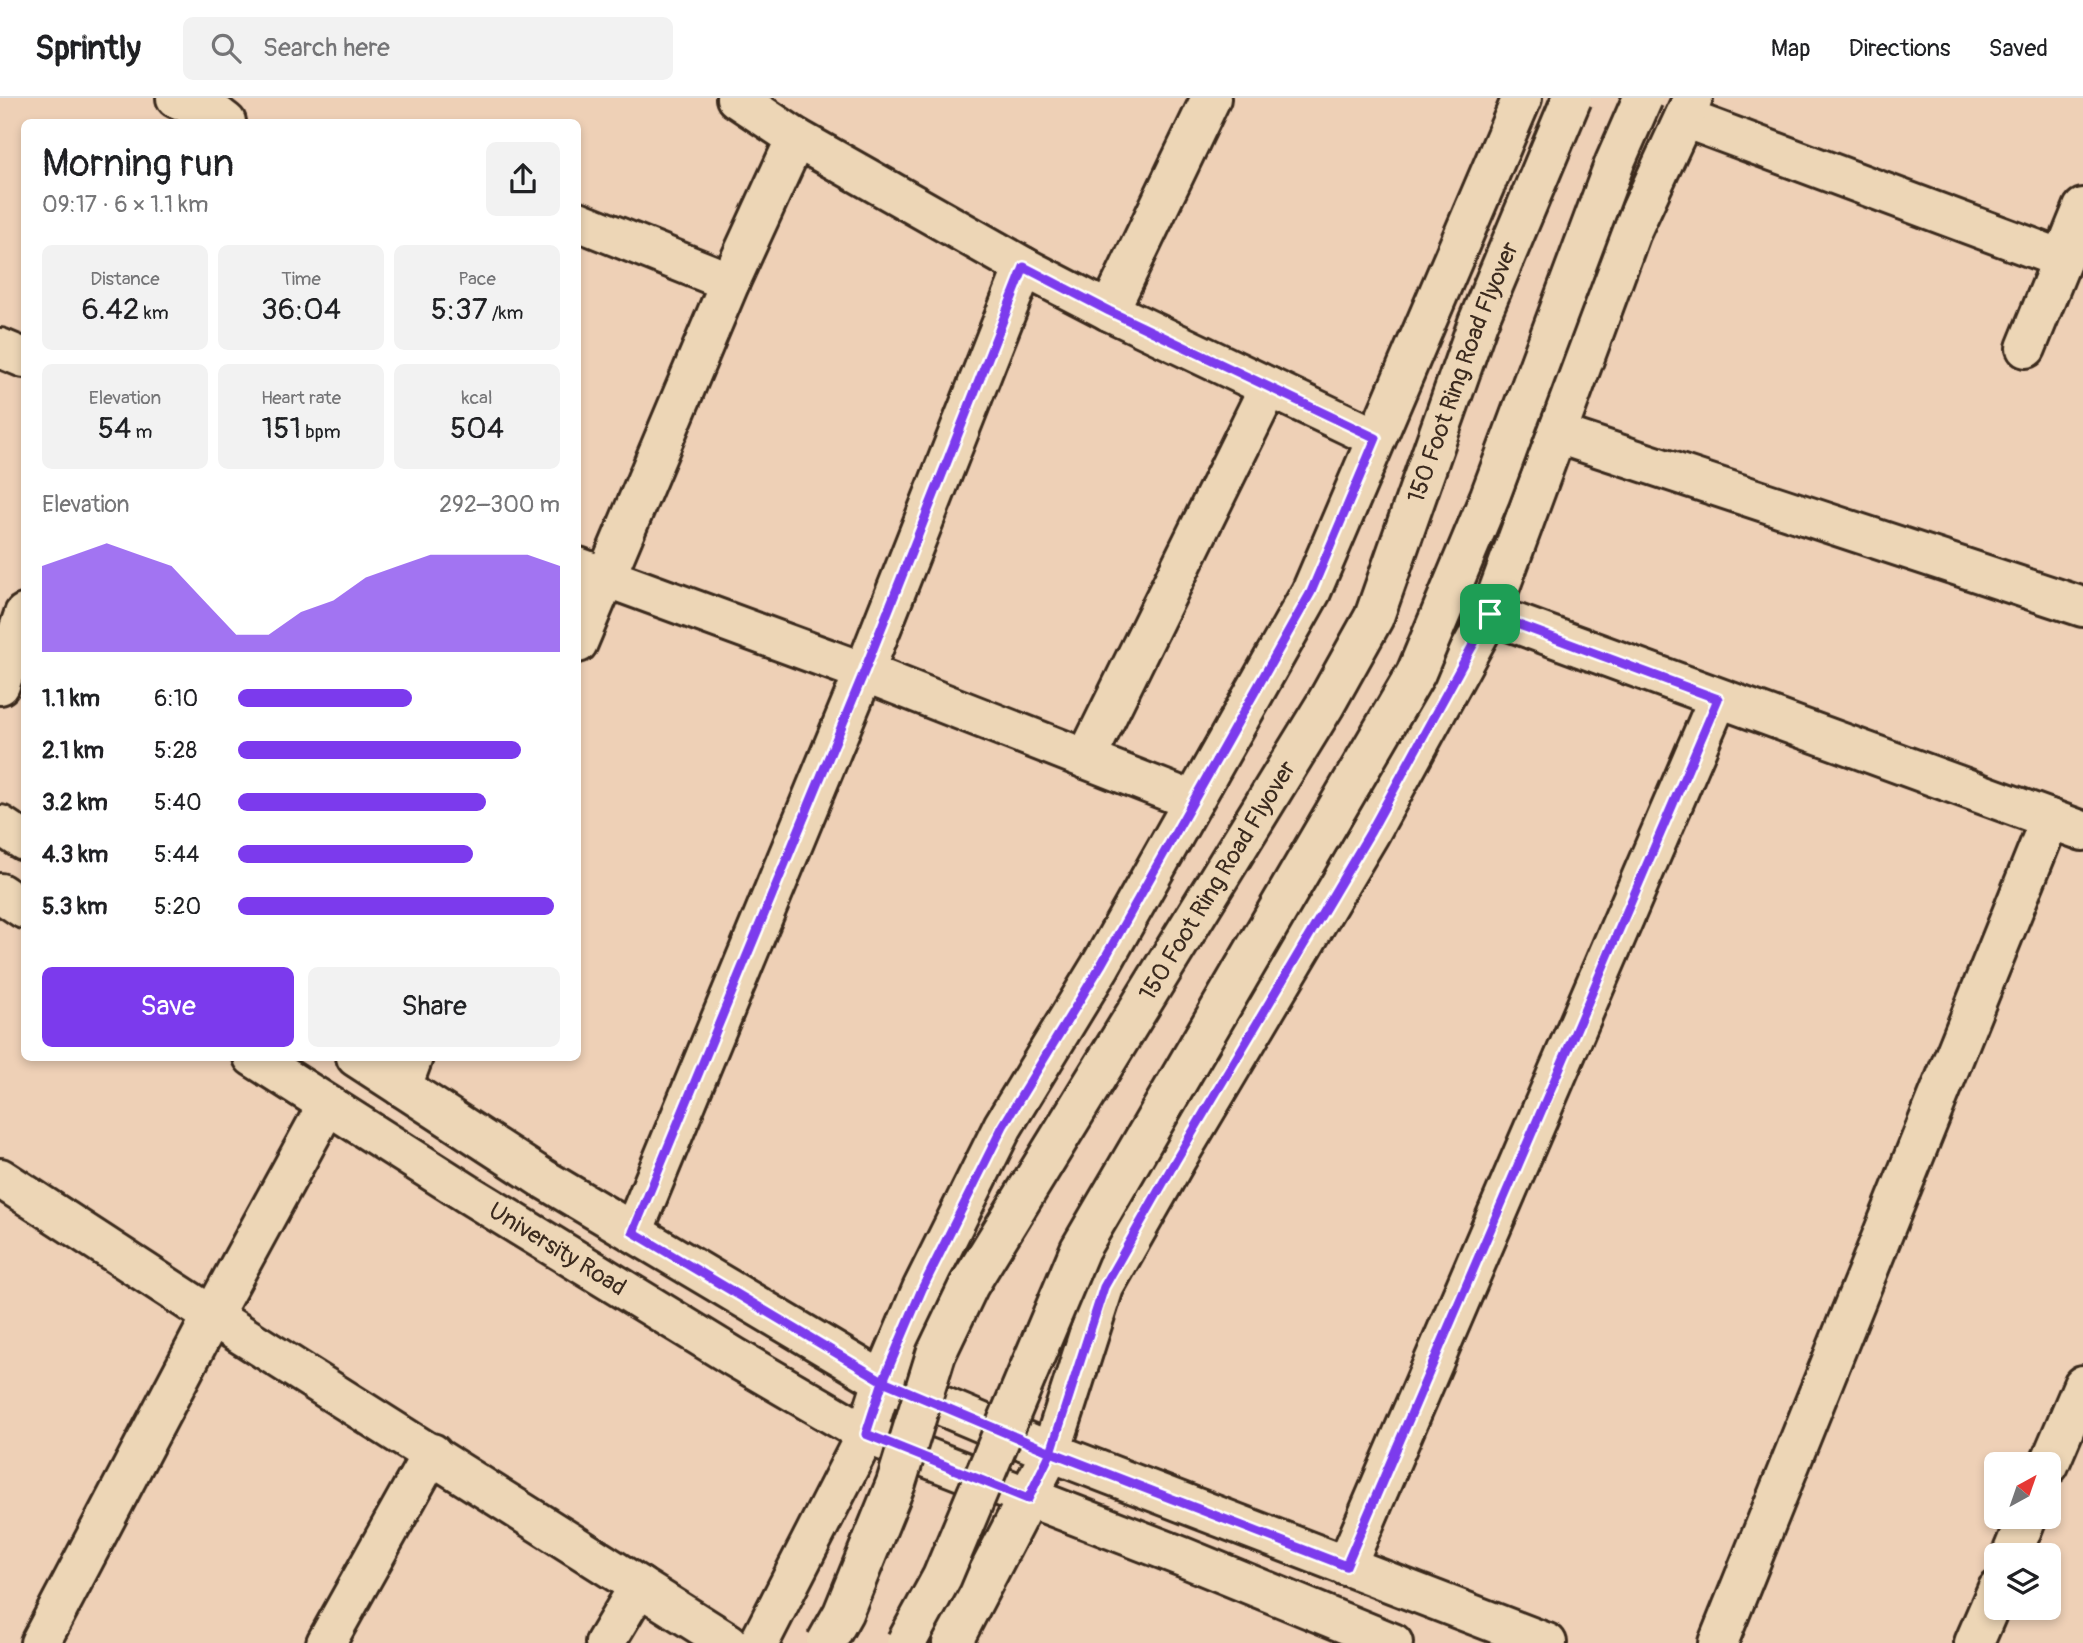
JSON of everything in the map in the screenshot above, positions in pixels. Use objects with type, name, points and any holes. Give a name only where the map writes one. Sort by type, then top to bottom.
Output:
[{"type":"main road","points":[[176,98],[220,114]]},
{"type":"main road","points":[[736,98],[796,138],[1024,267],[1109,311],[1376,438]]},
{"type":"main road","points":[[1109,311],[1211,98]]},
{"type":"main road","points":[[759,1643],[866,1434],[883,1381],[922,1289],[1003,1126],[1101,965],[1311,592],[1522,98]]},
{"type":"main road","name":"150 Foot Ring Road Flyover","points":[[826,1643],[843,1613],[896,1483],[936,1354],[969,1285],[1318,717],[1374,617],[1478,322],[1572,98]]},
{"type":"main road","points":[[906,1643],[942,1577],[1080,1249],[1416,673],[1490,496],[1615,162],[1643,98]]},
{"type":"main road","points":[[952,1643],[1051,1452],[1104,1287],[1370,833],[1490,614],[1631,232],[1688,108],[2062,259]]},
{"type":"main road","points":[[581,627],[591,572],[796,138]]},
{"type":"main road","points":[[2026,348],[2083,208]]},
{"type":"main road","points":[[581,222],[730,282]]},
{"type":"main road","points":[[633,1232],[864,672],[1024,267]]},
{"type":"main road","points":[[0,348],[21,357]]},
{"type":"main road","points":[[1086,759],[1269,387]]},
{"type":"main road","points":[[1558,434],[2083,607]]},
{"type":"main road","points":[[591,572],[864,672],[1193,801]]},
{"type":"main road","points":[[1490,614],[2067,825],[1718,1643]]},
{"type":"main road","points":[[8,669],[21,624]]},
{"type":"main road","points":[[1346,1566],[1718,699]]},
{"type":"main road","points":[[0,825],[21,839]]},
{"type":"main road","points":[[0,892],[21,907]]},
{"type":"main road","name":"University Road","points":[[259,1061],[468,1194],[711,1343],[866,1434],[1183,1557],[1393,1643]]},
{"type":"main road","points":[[370,1061],[407,1072],[542,1178],[883,1381],[1051,1452],[1547,1643]]},
{"type":"main road","points":[[40,1643],[212,1316],[327,1105]]},
{"type":"main road","points":[[0,1178],[212,1316],[729,1643]]},
{"type":"main road","points":[[2064,1451],[2083,1385]]},
{"type":"main road","points":[[326,1643],[432,1453]]},
{"type":"main road","points":[[605,1643],[639,1586]]},
{"type":"main road","points":[[1974,1643],[1984,1620]]},
{"type":"route","points":[[1490,614],[1370,833],[1104,1287],[1051,1452],[883,1381],[633,1232],[864,672],[1024,267],[1109,311],[1376,438],[1311,592],[1101,965],[1003,1126],[922,1289],[883,1381],[866,1434],[1028,1499],[1051,1452],[1346,1566],[1718,699],[1490,614]]}]
